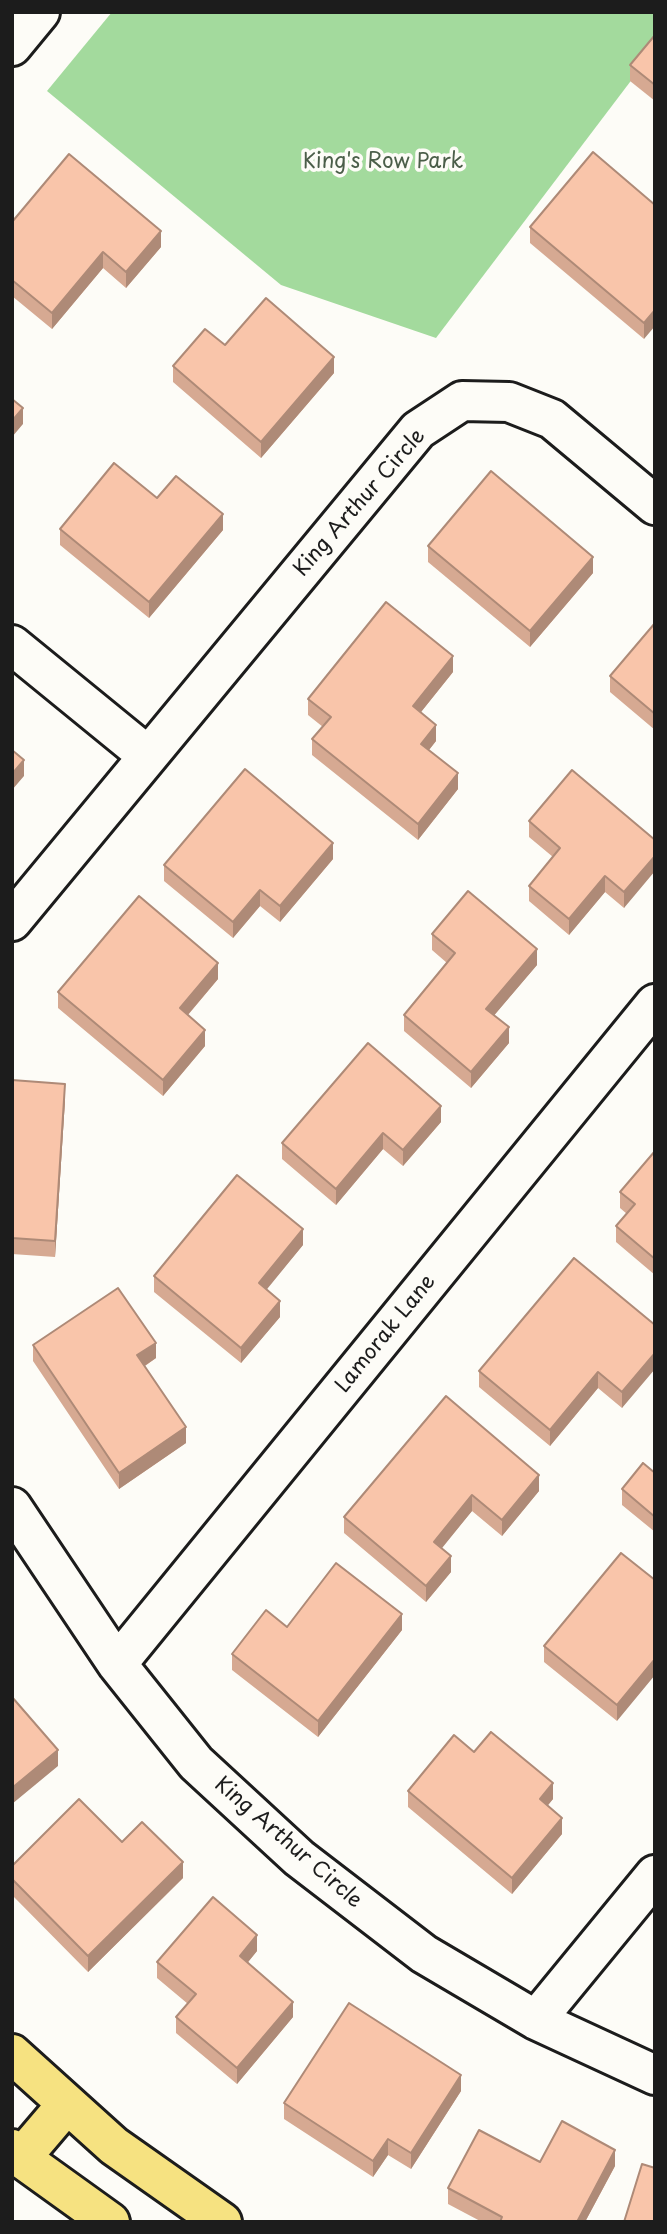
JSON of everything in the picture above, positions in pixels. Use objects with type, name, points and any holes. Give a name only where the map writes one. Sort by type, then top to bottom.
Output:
[{"type":"main road","points":[[12,2054],[114,2147],[222,2222]]},
{"type":"main road","points":[[67,2104],[17,2153],[110,2222]]},
{"type":"street","points":[[12,46],[40,12]]},
{"type":"street","name":"King Arthur Circle","points":[[12,920],[418,430],[462,401],[509,402],[552,419],[655,505]]},
{"type":"street","points":[[12,645],[148,756]]},
{"type":"street","name":"Lamorak Lane","points":[[117,1664],[655,1004]]},
{"type":"street","name":"King Arthur Circle","points":[[12,1507],[117,1664],[196,1763],[299,1858],[424,1955],[536,2020],[655,2075]]},
{"type":"street","points":[[536,2020],[655,1875]]},
{"type":"green space","name":"King's Row Park","points":[[112,12],[655,12],[655,49],[436,338],[281,285],[47,91]]},
{"type":"building","points":[[655,35],[655,85],[630,65]]},
{"type":"building","points":[[593,152],[655,205],[655,310],[644,323],[530,227]]},
{"type":"building","points":[[69,154],[161,231],[126,272],[103,252],[52,313],[12,280],[12,222]]},
{"type":"building","points":[[266,298],[334,357],[261,442],[173,366],[205,329],[225,345]]},
{"type":"building","points":[[12,399],[23,408],[12,421]]},
{"type":"building","points":[[114,463],[157,498],[176,476],[223,514],[149,602],[60,529]]},
{"type":"building","points":[[491,471],[593,557],[530,631],[428,546]]},
{"type":"building","points":[[386,602],[453,656],[413,706],[436,725],[421,744],[458,773],[418,824],[312,739],[331,717],[308,699]]},
{"type":"building","points":[[655,623],[655,714],[610,676]]},
{"type":"building","points":[[12,750],[24,760],[12,774]]},
{"type":"building","points":[[245,769],[333,843],[280,906],[260,890],[233,922],[164,865]]},
{"type":"building","points":[[572,770],[655,840],[655,856],[624,892],[605,876],[569,919],[529,886],[560,848],[529,821]]},
{"type":"building","points":[[468,891],[537,949],[486,1009],[509,1027],[471,1072],[404,1015],[455,953],[432,934]]},
{"type":"building","points":[[139,896],[218,963],[180,1008],[205,1030],[163,1080],[58,992]]},
{"type":"building","points":[[368,1043],[441,1106],[403,1150],[383,1133],[336,1189],[282,1143]]},
{"type":"building","points":[[12,1080],[65,1084],[55,1241],[12,1238]]},
{"type":"building","points":[[655,1151],[655,1259],[616,1226],[635,1204],[620,1192]]},
{"type":"building","points":[[237,1175],[303,1229],[259,1283],[280,1301],[241,1348],[154,1276]]},
{"type":"building","points":[[574,1258],[655,1325],[655,1353],[622,1392],[598,1372],[550,1430],[479,1371]]},
{"type":"building","points":[[118,1288],[156,1343],[137,1355],[186,1427],[119,1473],[33,1345]]},
{"type":"building","points":[[446,1396],[539,1475],[502,1520],[472,1495],[434,1542],[451,1556],[426,1586],[344,1517]]},
{"type":"building","points":[[643,1463],[655,1473],[655,1517],[622,1489]]},
{"type":"building","points":[[621,1553],[655,1580],[655,1659],[617,1705],[544,1646]]},
{"type":"building","points":[[336,1563],[402,1614],[318,1721],[232,1654],[266,1610],[287,1627]]},
{"type":"building","points":[[12,1697],[58,1750],[12,1788]]},
{"type":"building","points":[[491,1732],[553,1783],[540,1799],[562,1818],[512,1878],[408,1791],[454,1735],[474,1752]]},
{"type":"building","points":[[79,1799],[122,1842],[142,1822],[183,1862],[88,1956],[12,1879],[12,1866]]},
{"type":"building","points":[[213,1897],[257,1935],[240,1956],[293,2002],[237,2068],[176,2017],[196,1994],[157,1962]]},
{"type":"building","points":[[349,2003],[461,2075],[411,2153],[388,2139],[373,2161],[284,2103]]},
{"type":"building","points":[[562,2121],[615,2150],[577,2222],[500,2222],[502,2217],[448,2188],[479,2130],[540,2162]]},
{"type":"building","points":[[642,2164],[655,2168],[655,2222],[624,2222]]}]
